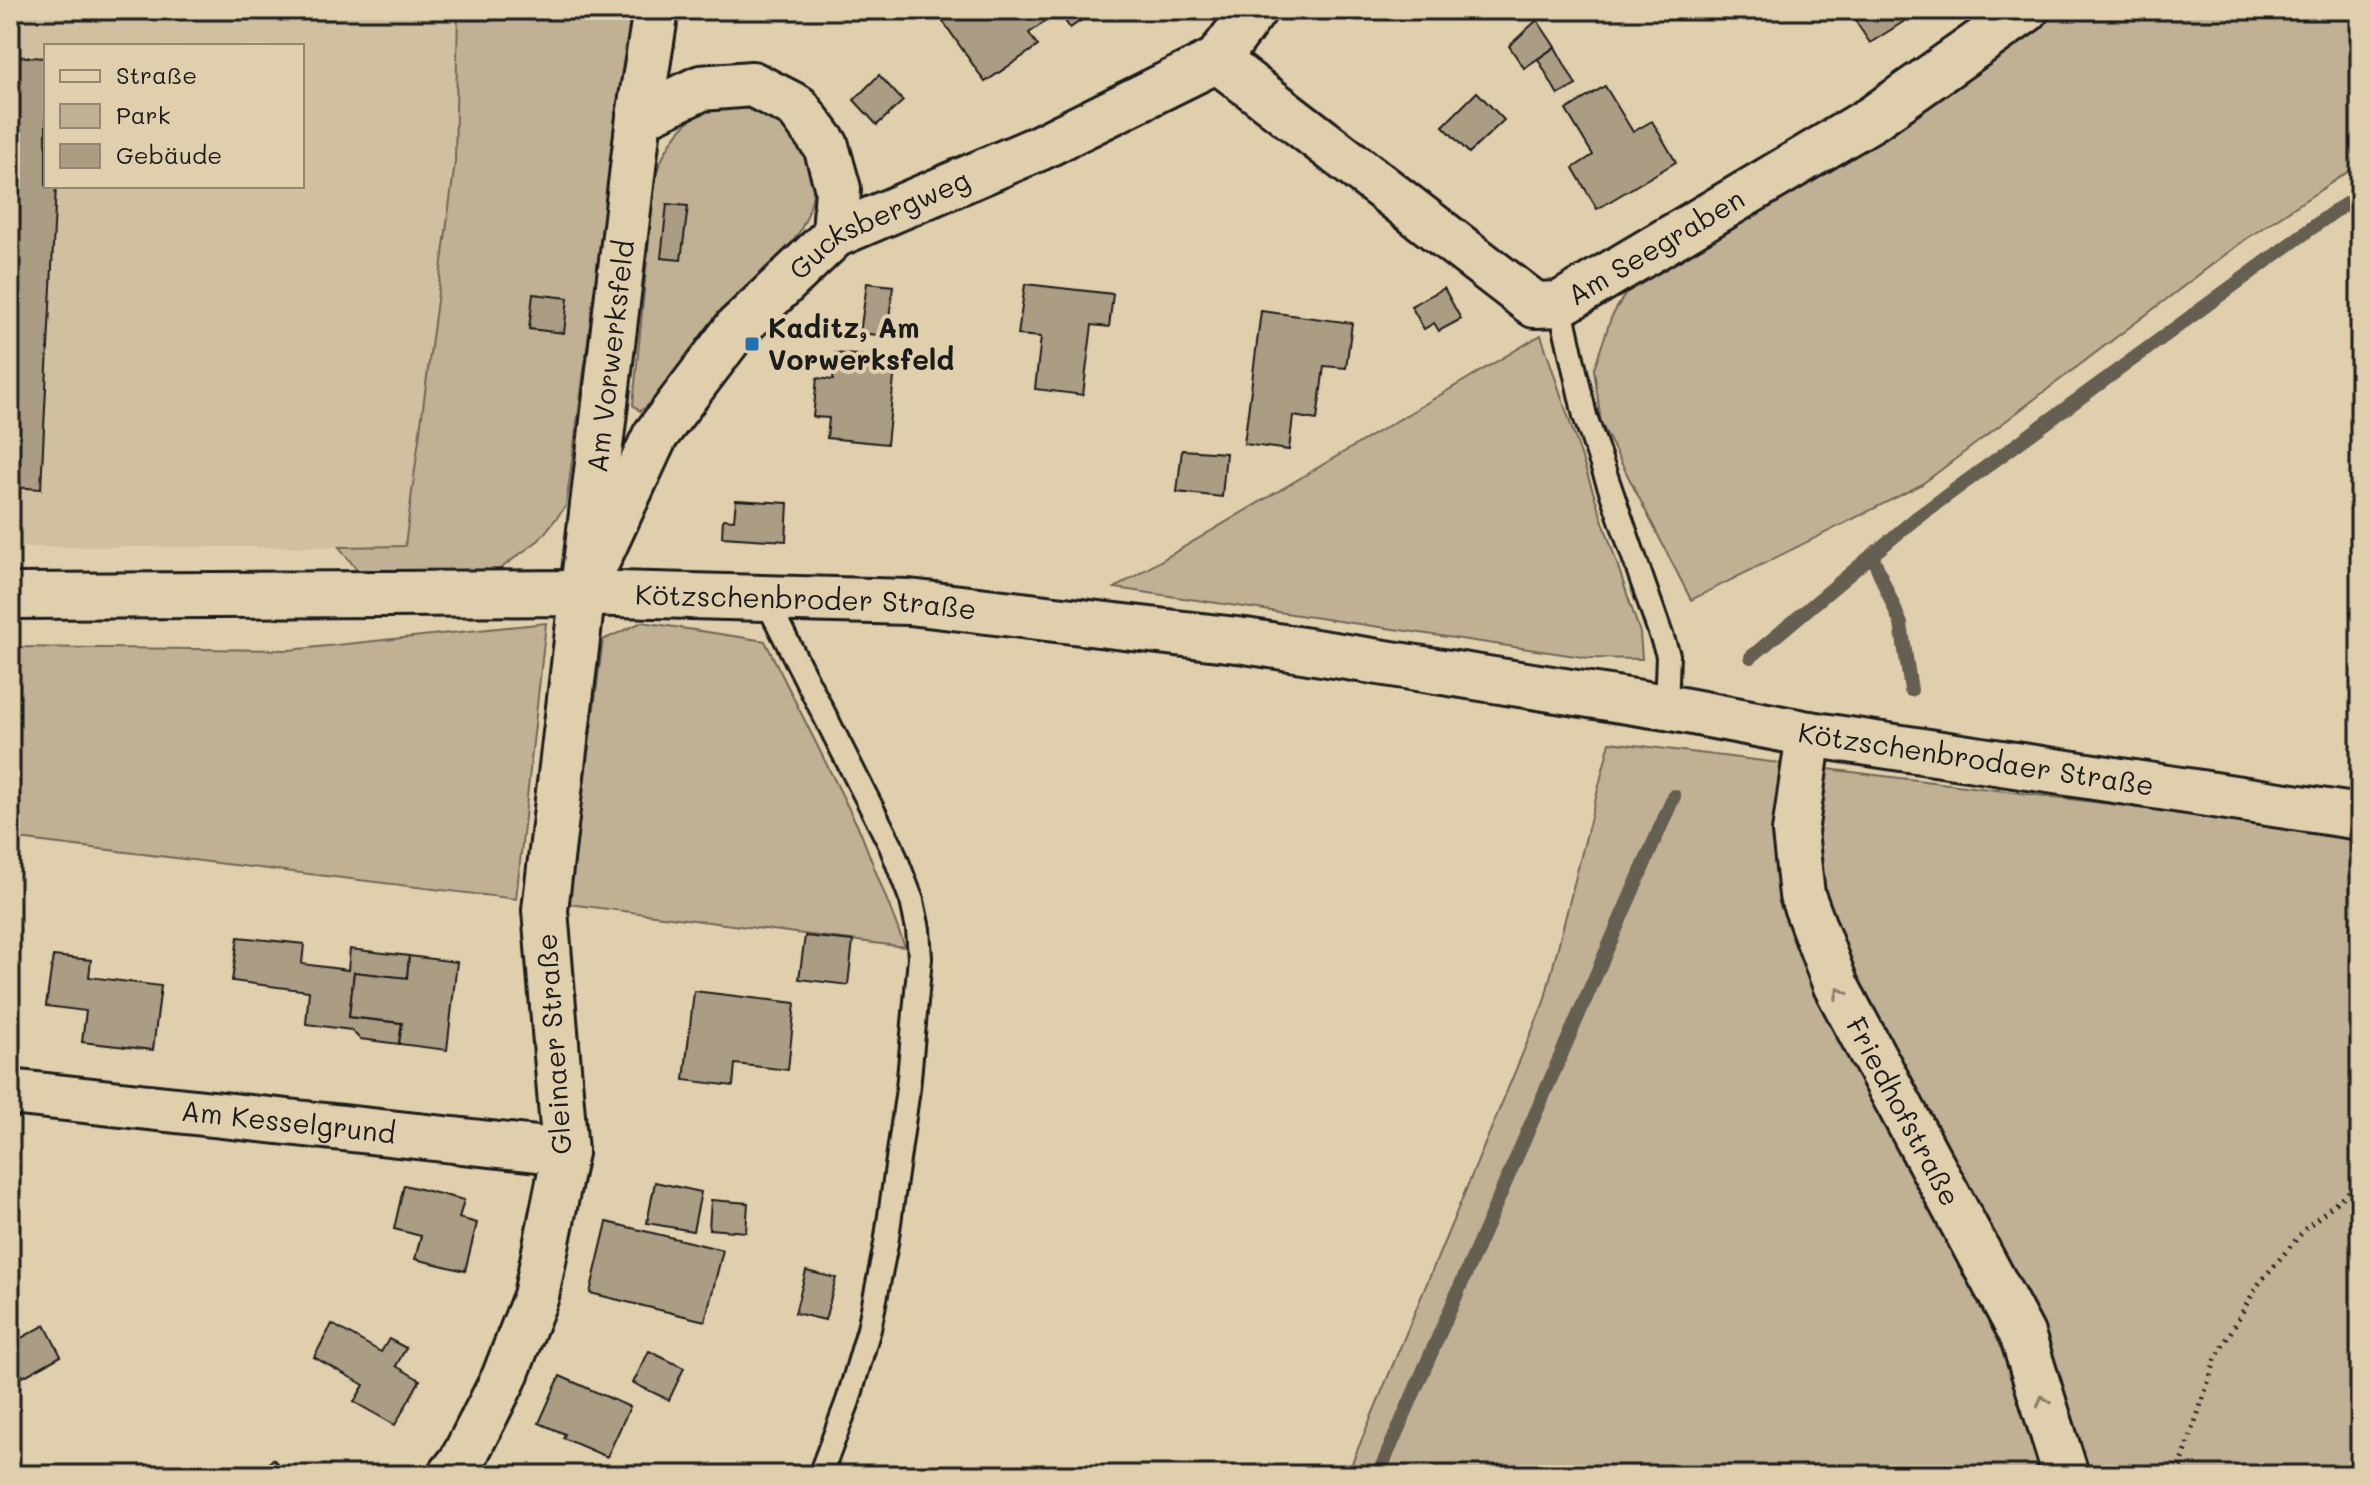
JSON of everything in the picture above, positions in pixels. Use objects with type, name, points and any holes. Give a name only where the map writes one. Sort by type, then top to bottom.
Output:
[{"type":"street","name":"Am Vorwerksfeld","points":[[581,593],[639,117],[656,10]]},
{"type":"street","name":"Gucksbergweg","points":[[581,593],[655,436],[736,329],[835,235],[1039,148],[1217,60],[1254,10]]},
{"type":"street","name":"Am Seegraben","points":[[1217,60],[1535,305],[1560,304],[1873,118],[2026,10]]},
{"type":"street","points":[[639,117],[701,88],[752,84],[797,107],[826,146],[838,189],[835,235]]},
{"type":"street","name":"Kötzschenbroder Straße","points":[[10,596],[581,593],[909,602],[1245,641],[1594,697]]},
{"type":"street","name":"Gleinaer Straße","points":[[451,1475],[462,1461],[504,1378],[536,1296],[565,1152],[545,910],[581,593]]},
{"type":"street","name":"Kötzschenbrodaer Straße","points":[[1594,697],[1809,734],[2360,817]]},
{"type":"street","name":"Friedhofstraße","points":[[1809,734],[1795,832],[1802,895],[1836,986],[2022,1334],[2066,1475]]},
{"type":"street","name":"Am Kesselgrund","points":[[10,1092],[565,1152]]},
{"type":"lane","points":[[1560,304],[1585,416],[1668,655],[1666,707]]},
{"type":"lane","points":[[765,598],[891,846],[912,901],[920,958],[908,1089],[886,1244],[869,1329],[848,1401],[820,1475]]},
{"type":"path","points":[[2178,1475],[2216,1358],[2257,1286],[2306,1228],[2360,1182]]},
{"type":"shaded area","points":[[10,10],[458,10],[455,162],[405,547],[10,547]]},
{"type":"green space","points":[[458,10],[632,10],[566,506],[539,540],[493,574],[365,580],[339,547],[405,546],[455,162]]},
{"type":"green space","points":[[2051,10],[2360,10],[2360,164],[2246,239],[1921,485],[1691,600],[1601,423],[1594,369],[1611,318],[1636,275]]},
{"type":"green space","points":[[735,106],[761,111],[782,121],[795,133],[810,162],[813,178],[808,212],[789,246],[728,310],[649,405],[640,411],[633,405],[655,178],[668,147],[689,121],[709,110]]},
{"type":"green space","points":[[1541,335],[1640,633],[1642,659],[1589,658],[1115,588]]},
{"type":"green space","points":[[642,622],[765,641],[860,831],[905,947],[568,904],[603,640]]},
{"type":"green space","points":[[546,623],[516,899],[10,838],[10,647],[289,650]]},
{"type":"green space","points":[[1610,742],[2360,835],[2360,1475],[1347,1475],[1544,1002]]},
{"type":"building","points":[[950,10],[1096,10],[1070,28],[1059,12],[1029,33],[1038,46],[985,82],[940,17]]},
{"type":"building","points":[[1848,10],[1922,10],[1870,43]]},
{"type":"building","points":[[1537,20],[1555,47],[1524,68],[1509,46]]},
{"type":"building","points":[[1555,47],[1576,85],[1558,95],[1538,59]]},
{"type":"building","points":[[10,56],[44,58],[44,188],[56,188],[41,489],[10,487]]},
{"type":"building","points":[[879,75],[903,101],[877,125],[854,100]]},
{"type":"building","points":[[1605,86],[1633,132],[1652,121],[1676,162],[1597,209],[1573,168],[1593,155],[1566,110]]},
{"type":"building","points":[[1477,92],[1504,120],[1469,153],[1443,126]]},
{"type":"building","points":[[667,204],[688,206],[681,260],[661,258]]},
{"type":"building","points":[[867,283],[893,286],[887,336],[860,333]]},
{"type":"building","points":[[1025,284],[1113,294],[1109,327],[1092,325],[1083,395],[1035,389],[1041,337],[1018,335]]},
{"type":"building","points":[[1444,288],[1461,319],[1439,331],[1434,323],[1424,329],[1411,306]]},
{"type":"building","points":[[533,294],[568,298],[564,333],[529,329]]},
{"type":"building","points":[[1261,311],[1352,323],[1346,368],[1324,366],[1317,420],[1293,416],[1289,450],[1244,444]]},
{"type":"building","points":[[835,353],[896,359],[887,444],[827,438],[829,418],[813,417],[817,378],[833,380]]},
{"type":"building","points":[[1182,450],[1226,453],[1222,497],[1177,492]]},
{"type":"building","points":[[736,500],[788,503],[786,541],[722,537],[723,519],[734,520]]},
{"type":"building","points":[[805,936],[853,941],[848,985],[799,979]]},
{"type":"building","points":[[238,937],[304,944],[302,964],[348,970],[350,949],[409,956],[407,978],[354,972],[349,1017],[402,1023],[399,1044],[360,1039],[351,1030],[306,1024],[309,991],[232,981]]},
{"type":"building","points":[[53,956],[91,960],[89,977],[161,986],[153,1050],[82,1042],[86,1011],[46,1006]]},
{"type":"building","points":[[409,956],[457,962],[447,1050],[399,1044],[402,1023],[349,1017],[354,972],[407,978]]},
{"type":"building","points":[[694,991],[795,1003],[788,1070],[735,1064],[733,1086],[684,1080]]},
{"type":"building","points":[[655,1182],[701,1192],[693,1231],[647,1223]]},
{"type":"building","points":[[404,1185],[464,1200],[459,1218],[477,1223],[465,1271],[415,1259],[421,1236],[394,1229]]},
{"type":"building","points":[[711,1200],[748,1203],[746,1232],[709,1229]]},
{"type":"building","points":[[607,1222],[723,1250],[705,1321],[590,1293]]},
{"type":"building","points":[[806,1271],[836,1278],[825,1320],[795,1313]]},
{"type":"building","points":[[332,1324],[381,1352],[389,1339],[406,1348],[396,1366],[420,1380],[395,1425],[354,1402],[364,1385],[314,1357]]},
{"type":"building","points":[[45,1325],[61,1356],[23,1377],[10,1353],[10,1344]]},
{"type":"building","points":[[649,1351],[684,1368],[669,1400],[633,1383]]},
{"type":"building","points":[[560,1376],[630,1407],[607,1457],[563,1438],[565,1434],[539,1423]]},
{"type":"building","points":[[273,1459],[289,1475],[257,1475]]},
{"type":"waterway","points":[[1751,657],[1915,519],[2360,195]]},
{"type":"waterway","points":[[1872,555],[1901,624],[1911,690]]},
{"type":"waterway","points":[[1378,1475],[1674,796]]},
{"type":"place","name":"Kaditz, Am Vorwerksfeld","points":[[752,344]]}]
